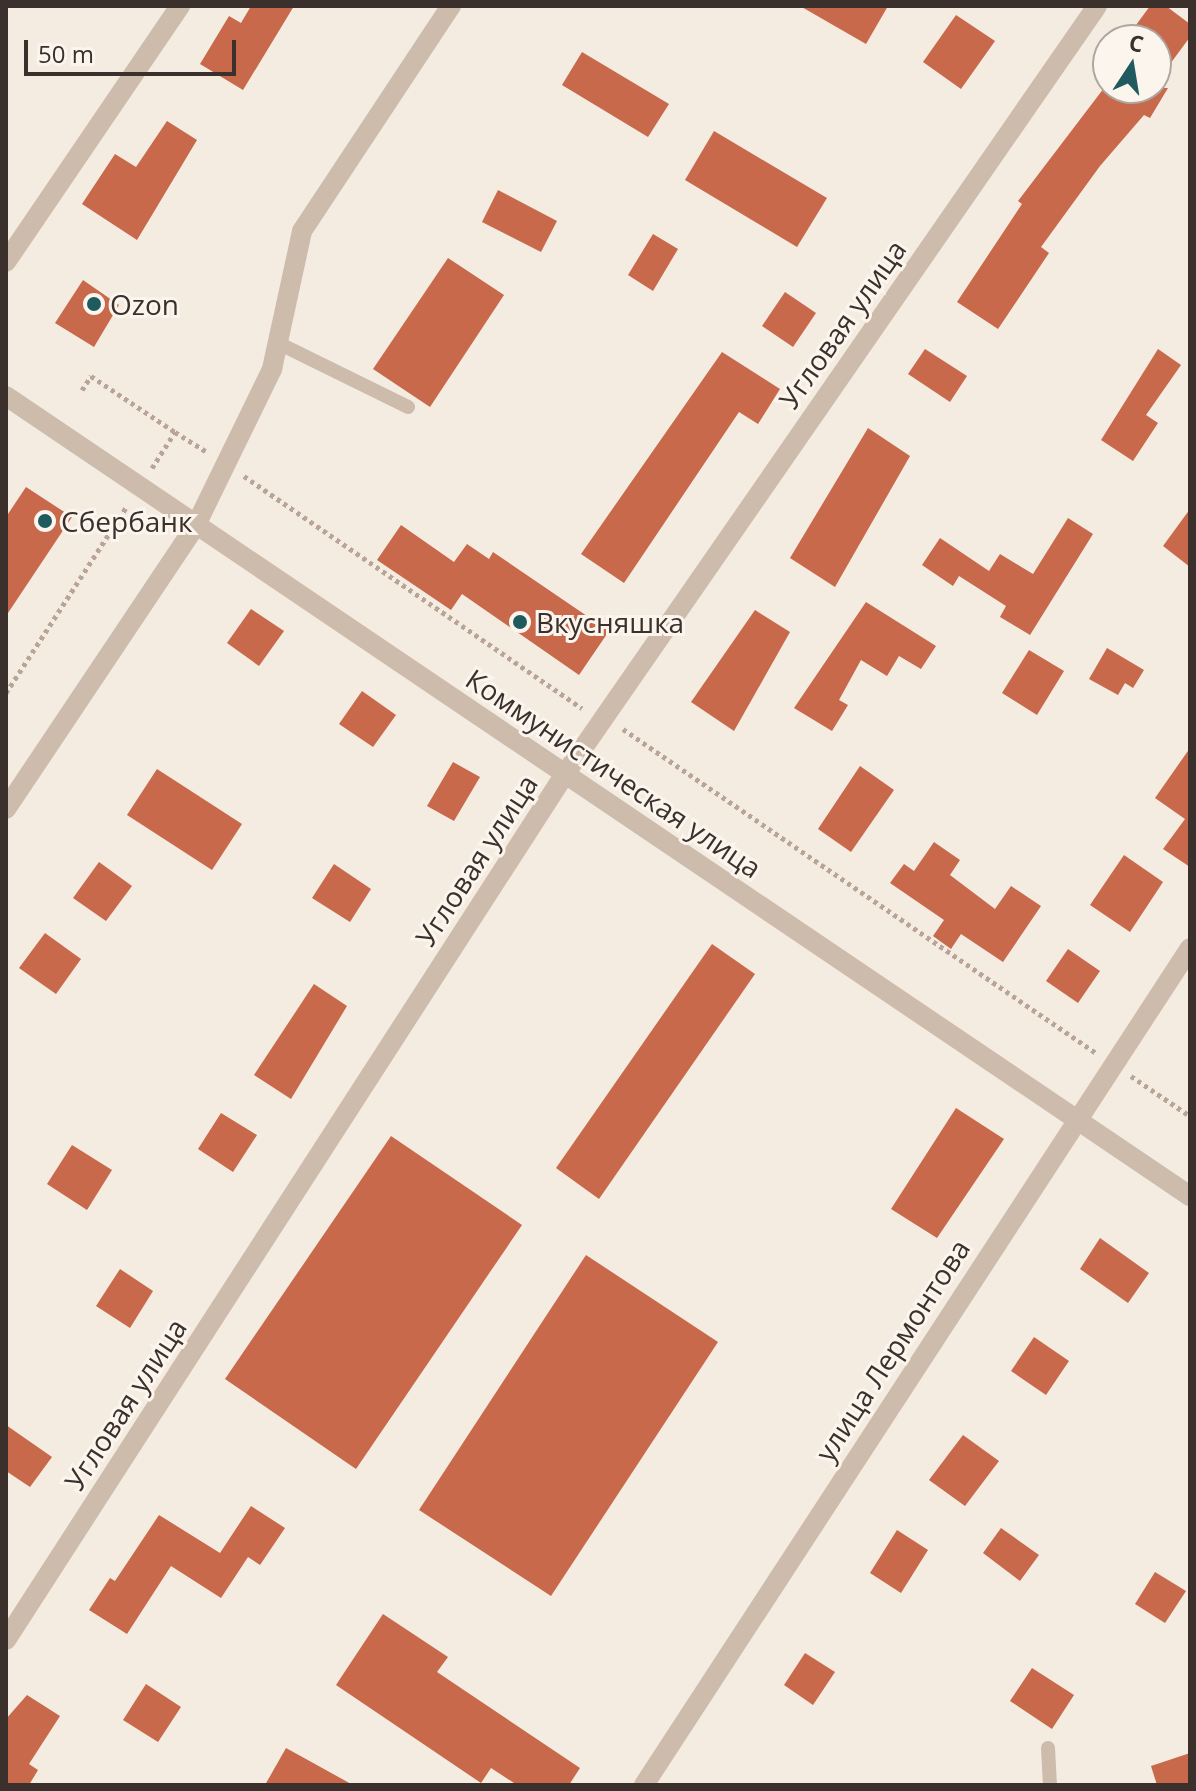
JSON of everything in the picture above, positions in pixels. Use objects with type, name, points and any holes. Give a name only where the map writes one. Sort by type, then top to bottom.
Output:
[{"type":"street","points":[[6,262],[180,6]]},
{"type":"street","points":[[6,809],[196,525],[272,369],[302,231],[451,6]]},
{"type":"street","name":"Угловая улица","points":[[6,1640],[565,774],[1097,6]]},
{"type":"street","name":"Коммунистическая улица","points":[[6,396],[1190,1196]]},
{"type":"street","name":"улица Лермонтова","points":[[644,1785],[1075,1119],[1190,948]]},
{"type":"lane","points":[[278,343],[408,407]]},
{"type":"lane","points":[[1048,1748],[1050,1785]]},
{"type":"path","points":[[82,390],[91,376],[175,432]]},
{"type":"building","points":[[251,6],[294,6],[243,90],[200,64],[229,16],[241,23]]},
{"type":"building","points":[[800,6],[888,6],[866,44]]},
{"type":"building","points":[[1150,6],[1166,6],[1190,24],[1190,37],[1172,61],[1172,24],[1137,24]]},
{"type":"building","points":[[956,15],[995,41],[961,89],[923,62]]},
{"type":"building","points":[[582,52],[669,104],[648,137],[562,85]]},
{"type":"building","points":[[1092,104],[1158,104],[1150,118],[1144,115],[1100,166],[1041,247],[1049,253],[998,329],[957,302],[1022,204],[1018,201]]},
{"type":"building","points":[[167,121],[197,140],[137,240],[82,204],[115,154],[136,167]]},
{"type":"building","points":[[714,131],[827,198],[797,247],[685,180]]},
{"type":"building","points":[[498,190],[557,221],[541,252],[482,222]]},
{"type":"building","points":[[653,234],[678,249],[653,291],[628,275]]},
{"type":"building","points":[[448,258],[504,295],[430,407],[373,369]]},
{"type":"building","points":[[83,280],[119,305],[94,347],[55,323]]},
{"type":"building","points":[[785,292],[816,313],[793,347],[762,326]]},
{"type":"building","points":[[925,349],[967,376],[950,402],[908,374]]},
{"type":"building","points":[[1158,349],[1181,365],[1146,415],[1158,423],[1133,461],[1101,440]]},
{"type":"building","points":[[722,352],[780,389],[758,424],[739,412],[624,583],[581,554]]},
{"type":"building","points":[[868,428],[910,456],[835,587],[790,558]]},
{"type":"building","points":[[26,487],[72,517],[6,616],[6,517]]},
{"type":"building","points":[[1190,509],[1190,567],[1163,546]]},
{"type":"building","points":[[1068,518],[1093,534],[1030,635],[1000,617],[1006,606],[959,576],[953,586],[922,565],[940,538],[989,571],[1000,554],[1033,574]]},
{"type":"building","points":[[401,525],[454,562],[467,544],[489,559],[493,552],[609,631],[579,675],[462,594],[451,610],[377,560]]},
{"type":"building","points":[[866,602],[936,646],[921,669],[899,656],[887,676],[861,660],[839,700],[848,705],[832,731],[794,708]]},
{"type":"building","points":[[251,609],[284,631],[259,666],[227,643]]},
{"type":"building","points":[[755,610],[790,632],[734,731],[691,702]]},
{"type":"building","points":[[1107,648],[1144,670],[1133,688],[1125,683],[1118,695],[1089,679]]},
{"type":"building","points":[[1029,650],[1064,671],[1037,715],[1002,693]]},
{"type":"building","points":[[362,691],[396,715],[373,747],[339,724]]},
{"type":"building","points":[[1190,748],[1190,867],[1163,849],[1185,819],[1155,798]]},
{"type":"building","points":[[453,762],[480,777],[454,821],[427,806]]},
{"type":"building","points":[[860,766],[894,790],[851,852],[818,829]]},
{"type":"building","points":[[157,769],[242,824],[212,870],[127,815]]},
{"type":"building","points":[[934,842],[960,860],[950,875],[995,909],[1011,886],[1041,906],[1003,962],[961,934],[951,949],[933,936],[944,920],[890,883],[904,864],[914,871]]},
{"type":"building","points":[[1124,855],[1163,882],[1130,932],[1090,905]]},
{"type":"building","points":[[99,862],[132,886],[106,921],[73,898]]},
{"type":"building","points":[[334,864],[371,889],[350,922],[312,898]]},
{"type":"building","points":[[45,933],[81,959],[56,994],[19,968]]},
{"type":"building","points":[[712,944],[755,974],[599,1199],[556,1168]]},
{"type":"building","points":[[1068,949],[1100,971],[1078,1003],[1046,981]]},
{"type":"building","points":[[314,984],[347,1006],[291,1099],[254,1075]]},
{"type":"building","points":[[956,1108],[1004,1139],[937,1238],[891,1209]]},
{"type":"building","points":[[221,1113],[257,1135],[233,1172],[198,1149]]},
{"type":"building","points":[[391,1136],[522,1225],[356,1469],[225,1379]]},
{"type":"building","points":[[72,1145],[112,1170],[87,1210],[47,1184]]},
{"type":"building","points":[[1100,1238],[1149,1273],[1128,1303],[1080,1269]]},
{"type":"building","points":[[586,1255],[718,1342],[551,1596],[419,1510]]},
{"type":"building","points":[[120,1269],[153,1291],[130,1328],[96,1306]]},
{"type":"building","points":[[1034,1337],[1069,1361],[1046,1395],[1011,1371]]},
{"type":"building","points":[[6,1425],[52,1457],[30,1487],[6,1471]]},
{"type":"building","points":[[963,1435],[999,1461],[965,1506],[929,1480]]},
{"type":"building","points":[[251,1506],[285,1528],[260,1565],[248,1557],[221,1598],[171,1566],[127,1634],[89,1610],[110,1578],[115,1581],[159,1515],[220,1553]]},
{"type":"building","points":[[1001,1528],[1039,1555],[1020,1581],[983,1553]]},
{"type":"building","points":[[897,1530],[928,1550],[901,1593],[870,1573]]},
{"type":"building","points":[[1155,1572],[1186,1591],[1165,1623],[1135,1604]]},
{"type":"building","points":[[383,1614],[448,1657],[437,1672],[580,1768],[569,1785],[517,1785],[491,1768],[481,1783],[336,1685]]},
{"type":"building","points":[[805,1653],[835,1672],[813,1705],[784,1685]]},
{"type":"building","points":[[1032,1668],[1074,1695],[1052,1729],[1010,1701]]},
{"type":"building","points":[[146,1684],[181,1707],[158,1742],[123,1720]]},
{"type":"building","points":[[27,1695],[60,1716],[29,1764],[38,1770],[29,1785],[6,1785],[6,1719]]},
{"type":"building","points":[[286,1748],[353,1785],[265,1785]]},
{"type":"building","points":[[1190,1753],[1190,1785],[1157,1785],[1151,1766]]},
{"type":"place","name":"Ozon","points":[[94,304]]},
{"type":"place","name":"Сбербанк","points":[[45,521]]},
{"type":"place","name":"Вкусняшка","points":[[520,622]]}]
